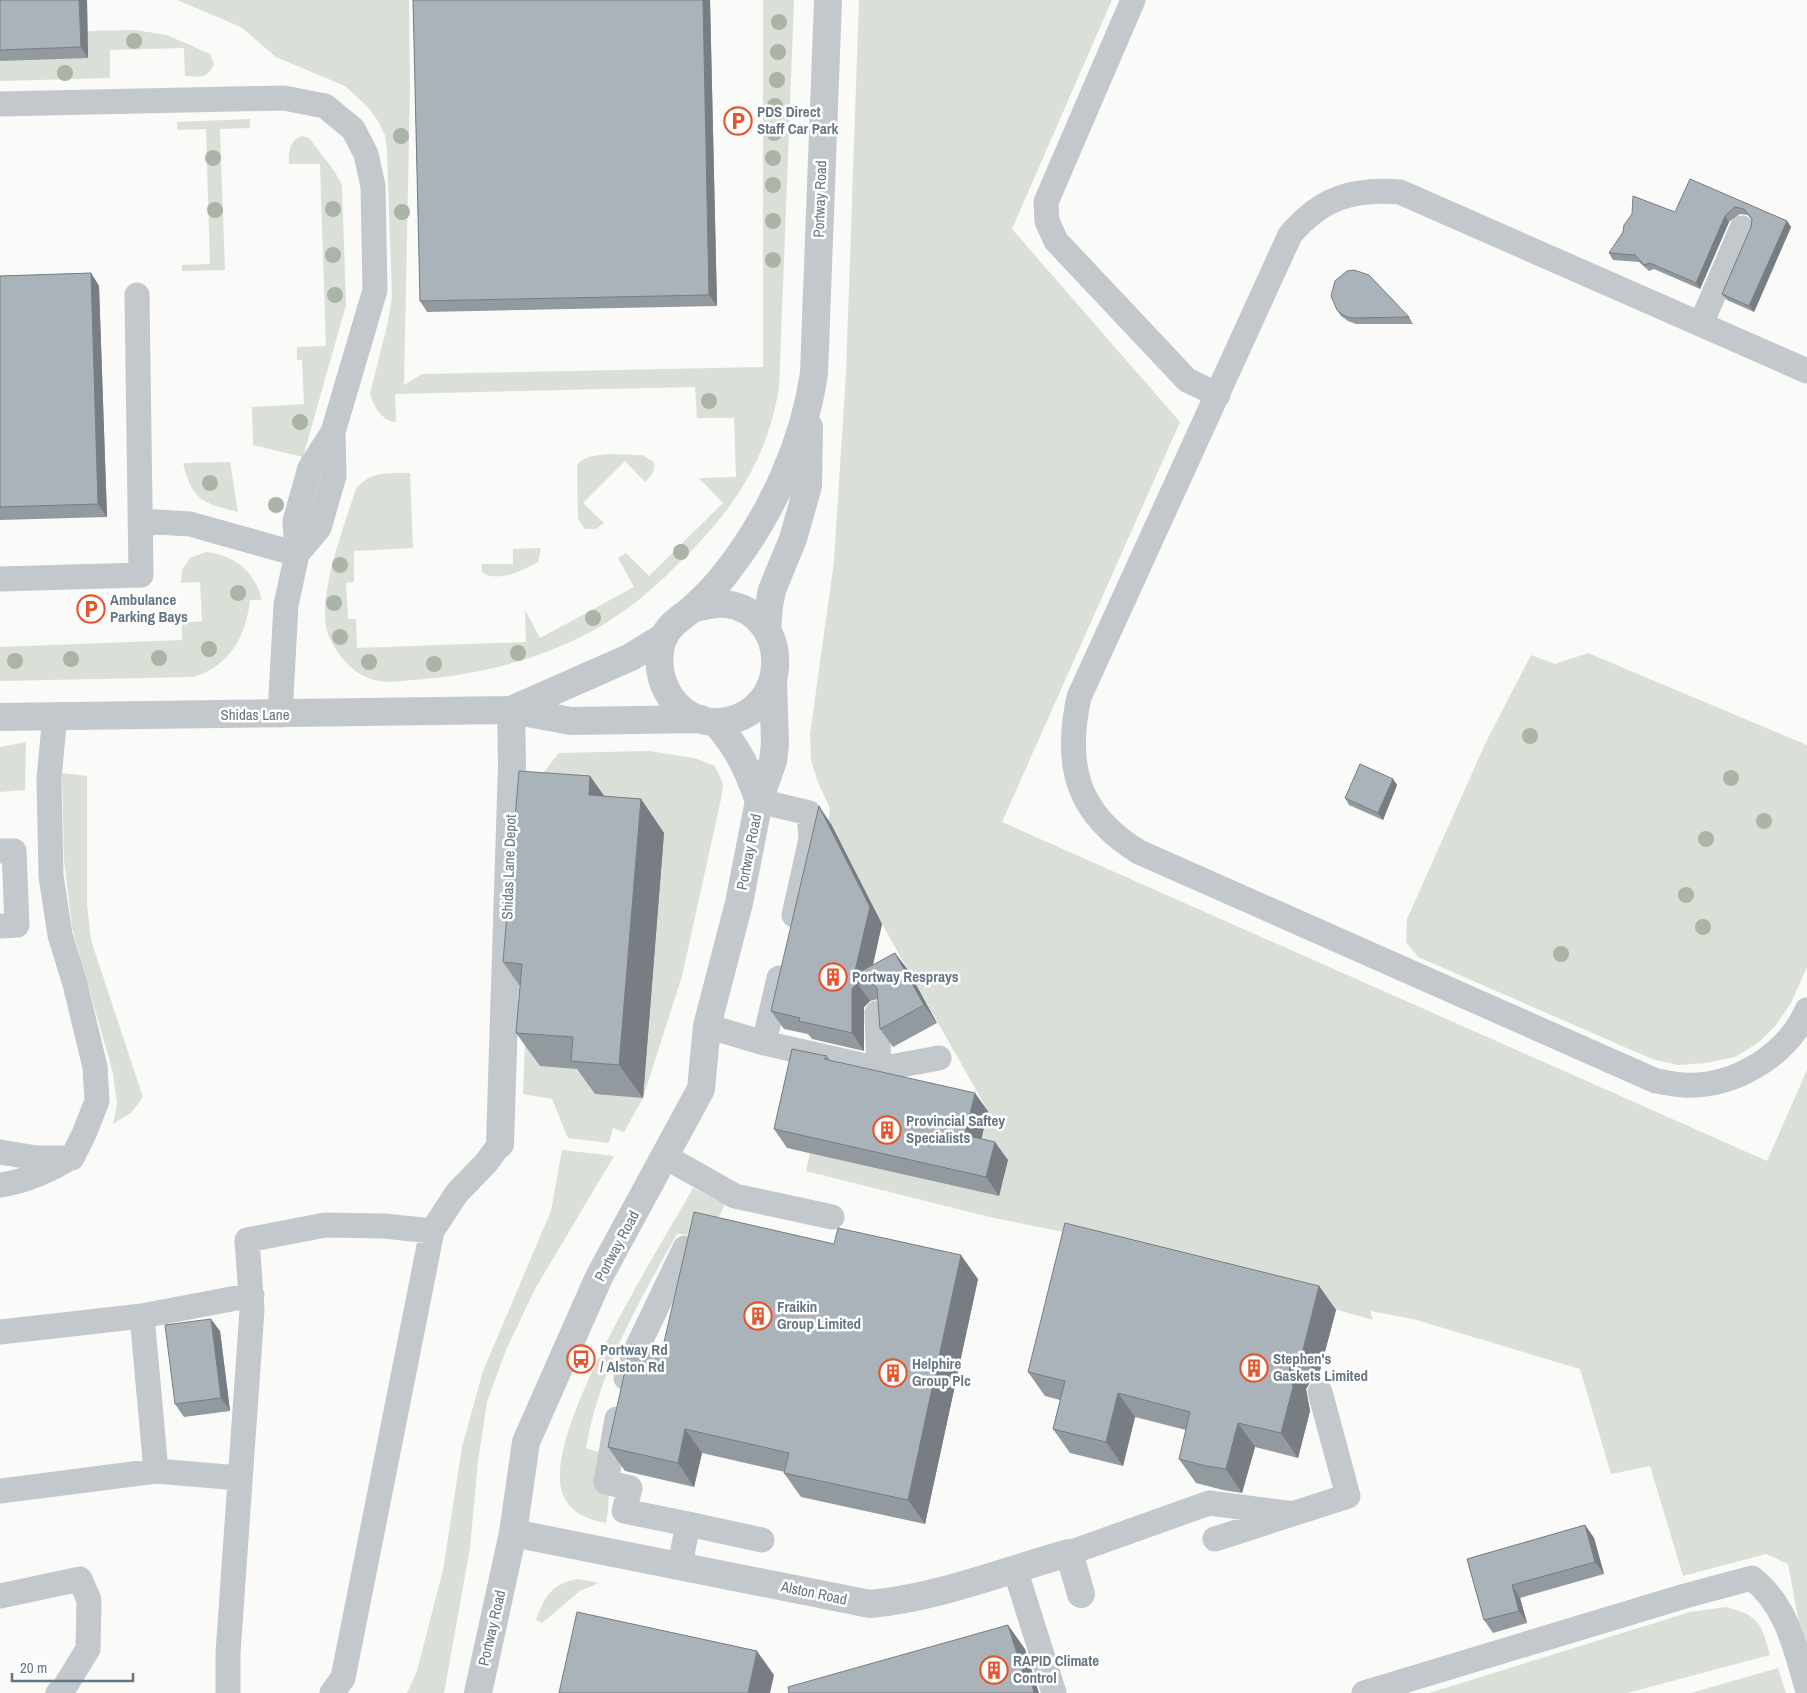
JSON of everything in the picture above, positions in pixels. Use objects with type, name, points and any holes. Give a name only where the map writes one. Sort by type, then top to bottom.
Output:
[{"type":"street","name":"Portway Road","points":[[478,1693],[513,1533],[526,1442],[599,1277],[701,1089],[707,1026],[738,903],[759,802],[773,761],[775,744],[773,680],[776,658],[768,631],[769,606],[772,590],[793,539],[808,486],[810,398],[814,373],[828,0]]},
{"type":"street","name":"Portway Road","points":[[759,802],[748,770],[734,743],[708,720],[686,713],[674,703],[664,688],[659,672],[659,655],[665,636],[673,624],[692,609],[729,569],[763,519],[784,478],[810,398]]},
{"type":"street","name":"Portway Road","points":[[692,609],[725,604],[739,608],[754,617],[768,631]]},
{"type":"street","name":"Shidas Lane","points":[[511,710],[630,656],[665,636]]},
{"type":"street","name":"Portway Road","points":[[708,720],[744,715],[758,705],[769,690],[773,680]]},
{"type":"street","name":"Shidas Lane","points":[[0,717],[55,715],[280,715],[511,710],[571,721],[708,720]]},
{"type":"street","name":"Shidas Lane Depot","points":[[500,1144],[512,765],[511,710]]},
{"type":"street","name":"Alston Road","points":[[513,1533],[870,1604],[888,1602],[940,1590],[1069,1553]]},
{"type":"street","points":[[1069,1553],[1081,1594]]},
{"type":"lane","points":[[1133,0],[1046,202],[1047,221],[1056,241],[1187,380],[1218,395]]},
{"type":"lane","points":[[0,104],[284,98],[324,106],[353,129],[366,154],[373,186],[375,290],[332,432],[334,476],[319,528],[297,554],[286,605],[280,715]]},
{"type":"lane","points":[[1807,371],[1400,192],[1375,190],[1349,194],[1326,204],[1306,216],[1290,235],[1078,697],[1072,728],[1073,761],[1081,788],[1092,811],[1106,829],[1138,852],[1656,1081],[1682,1086],[1706,1083],[1729,1078],[1751,1069],[1769,1058],[1786,1042],[1801,1024],[1807,1010]]},
{"type":"lane","points":[[1701,324],[1742,228]]},
{"type":"lane","points":[[0,579],[141,575],[136,295]]},
{"type":"lane","points":[[140,521],[190,524],[297,554]]},
{"type":"lane","points":[[0,1185],[15,1183],[46,1172],[72,1158],[97,1101],[95,1067],[75,984],[60,935],[51,876],[50,778],[55,715]]},
{"type":"lane","points":[[759,802],[809,813],[811,839],[764,1043]]},
{"type":"lane","points":[[0,851],[14,851],[17,926],[0,926]]},
{"type":"lane","points":[[877,1013],[879,1069]]},
{"type":"lane","points":[[707,1026],[764,1043],[879,1069],[939,1058]]},
{"type":"lane","points":[[332,1693],[343,1678],[432,1230],[457,1193],[486,1163],[500,1144]]},
{"type":"lane","points":[[0,1152],[37,1158],[72,1158]]},
{"type":"lane","points":[[664,1156],[735,1196],[832,1217]]},
{"type":"lane","points":[[228,1693],[228,1653],[252,1295],[247,1240],[325,1225],[384,1226],[432,1230]]},
{"type":"lane","points":[[685,1248],[637,1348],[621,1394],[606,1482],[630,1488],[624,1511],[762,1540]]},
{"type":"lane","points":[[0,1332],[142,1316],[252,1295]]},
{"type":"lane","points":[[142,1316],[156,1471]]},
{"type":"lane","points":[[1215,1539],[1348,1496],[1320,1392]]},
{"type":"lane","points":[[0,1491],[156,1471],[239,1478]]},
{"type":"lane","points":[[1069,1553],[1209,1503],[1292,1514]]},
{"type":"lane","points":[[680,1565],[688,1524]]},
{"type":"lane","points":[[1015,1568],[1054,1693]]},
{"type":"lane","points":[[1364,1693],[1685,1596],[1752,1578],[1766,1590],[1784,1616],[1807,1688]]},
{"type":"lane","points":[[0,1596],[80,1580],[89,1600],[88,1649],[64,1688],[58,1693]]},
{"type":"shaded area","points":[[177,0],[409,0],[410,90],[404,385],[422,374],[763,367],[763,0],[794,0],[779,388],[773,414],[766,439],[756,462],[730,505],[698,544],[629,608],[598,628],[548,651],[495,668],[467,673],[413,680],[379,681],[361,674],[341,656],[331,641],[326,626],[326,594],[334,557],[356,489],[367,479],[380,474],[410,473],[413,548],[354,551],[354,582],[346,583],[348,619],[356,619],[357,648],[526,642],[525,610],[540,638],[634,587],[618,558],[626,553],[649,576],[723,503],[699,478],[736,477],[734,418],[697,418],[695,387],[395,394],[396,422],[382,416],[370,394],[388,322],[392,297],[385,135],[368,107],[345,86],[276,57],[241,27]]},
{"type":"shaded area","points":[[859,0],[1112,0],[1012,229],[1180,422],[1002,822],[1767,1161],[1807,1070],[1807,1644],[1803,1645],[1788,1564],[1766,1554],[1683,1576],[1650,1466],[1611,1474],[1580,1369],[1413,1319],[1370,1311],[1373,1320],[1064,1232],[994,1218],[806,1171],[810,1153],[999,1196],[1008,1161],[978,1154],[988,1111],[882,924],[846,853],[825,849],[830,808],[819,785],[811,760],[810,735],[834,561],[846,373]]},
{"type":"shaded area","points":[[135,30],[167,35],[210,54],[214,64],[212,69],[206,75],[199,77],[185,76],[184,48],[110,50],[110,78],[0,81],[0,61],[87,31]]},
{"type":"shaded area","points":[[250,119],[250,128],[220,129],[225,270],[182,271],[182,265],[210,264],[206,129],[177,130],[177,122]]},
{"type":"shaded area","points":[[302,136],[309,138],[335,172],[342,185],[346,305],[303,457],[253,445],[252,407],[304,404],[302,360],[297,360],[297,347],[326,346],[320,164],[289,164],[292,144]]},
{"type":"shaded area","points":[[597,455],[642,455],[654,462],[654,471],[651,475],[645,482],[625,461],[583,503],[604,523],[596,529],[585,529],[578,519],[577,465],[582,460]]},
{"type":"shaded area","points":[[230,462],[238,512],[215,506],[200,498],[190,485],[183,463]]},
{"type":"shaded area","points":[[541,548],[538,562],[519,571],[503,576],[488,575],[482,572],[482,564],[513,564],[513,549]]},
{"type":"shaded area","points":[[206,552],[235,561],[249,573],[259,590],[262,600],[250,600],[245,626],[234,648],[217,665],[206,672],[193,677],[0,681],[0,647],[182,640],[182,623],[202,621],[200,582],[181,583],[182,570],[190,558]]},
{"type":"shaded area","points":[[1588,653],[1807,745],[1807,967],[1791,1003],[1776,1025],[1758,1043],[1735,1057],[1706,1063],[1678,1065],[1652,1059],[1418,957],[1406,942],[1407,919],[1486,742],[1531,655],[1555,664]]},
{"type":"shaded area","points":[[26,742],[25,790],[0,792],[0,747]]},
{"type":"shaded area","points":[[649,751],[694,758],[715,766],[723,784],[721,799],[682,976],[643,1098],[624,1132],[613,1128],[609,1143],[568,1138],[552,1099],[523,1094],[527,995],[523,798],[559,753]]},
{"type":"shaded area","points":[[62,773],[87,776],[87,905],[91,940],[143,1097],[132,1112],[113,1124],[117,1104],[113,1073],[72,928],[64,860]]},
{"type":"shaded area","points":[[562,1150],[614,1156],[535,1289],[506,1350],[487,1402],[478,1461],[470,1548],[444,1693],[407,1693],[417,1671],[443,1570],[462,1447],[483,1371],[551,1211]]},
{"type":"shaded area","points":[[693,1188],[725,1204],[710,1236],[677,1234],[648,1285],[622,1337],[592,1419],[586,1448],[601,1453],[608,1488],[609,1503],[606,1523],[586,1517],[574,1510],[562,1492],[561,1464],[570,1426],[608,1338]]},
{"type":"shaded area","points":[[578,1579],[599,1583],[580,1591],[542,1623],[536,1620],[550,1592],[561,1584]]},
{"type":"shaded area","points":[[1726,1607],[1746,1614],[1757,1622],[1764,1635],[1770,1655],[1627,1693],[1429,1693],[1690,1612]]},
{"type":"shaded area","points":[[1778,1668],[1786,1693],[1691,1693]]},
{"type":"building","points":[[0,0],[79,0],[81,47],[0,50]]},
{"type":"building","points":[[413,0],[703,0],[709,295],[420,301]]},
{"type":"building","points":[[1690,179],[1787,221],[1749,306],[1722,294],[1751,227],[1752,219],[1744,209],[1735,207],[1725,216],[1696,283],[1650,263],[1644,265],[1635,255],[1609,253],[1632,214],[1633,196],[1675,212]]},
{"type":"building","points":[[1354,270],[1369,275],[1409,317],[1351,318],[1337,310],[1331,296],[1335,281],[1347,271]]},
{"type":"building","points":[[91,273],[98,504],[0,507],[0,276]]},
{"type":"building","points":[[1360,764],[1393,779],[1378,813],[1345,798]]},
{"type":"building","points":[[519,771],[590,776],[589,795],[641,799],[619,1065],[571,1061],[573,1037],[516,1033],[522,964],[503,962]]},
{"type":"building","name":"Portway Resprays","points":[[819,806],[870,907],[854,975],[895,953],[924,1005],[880,1029],[877,988],[872,983],[865,981],[857,983],[852,989],[852,1033],[799,1021],[800,1018],[771,1011]]},
{"type":"building","name":"Provincial Saftey Specialists","points":[[792,1049],[827,1056],[824,1059],[975,1093],[965,1135],[995,1142],[986,1177],[774,1129]]},
{"type":"building","points":[[694,1212],[834,1244],[838,1228],[961,1255],[908,1500],[784,1473],[789,1453],[685,1429],[678,1463],[608,1447],[631,1344],[662,1351]]},
{"type":"building","points":[[1065,1223],[1319,1286],[1302,1354],[1293,1358],[1289,1365],[1293,1387],[1281,1433],[1238,1423],[1226,1469],[1206,1466],[1179,1459],[1190,1412],[1118,1393],[1106,1442],[1053,1429],[1065,1381],[1028,1372]]},
{"type":"building","points":[[211,1319],[221,1398],[175,1404],[165,1325]]},
{"type":"building","points":[[1585,1525],[1595,1562],[1512,1585],[1519,1611],[1484,1620],[1467,1559]]},
{"type":"building","points":[[577,1612],[757,1651],[748,1693],[559,1693]]},
{"type":"building","points":[[1008,1625],[1023,1673],[1031,1681],[1034,1693],[789,1693],[788,1687]]},
{"type":"place","name":"PDS Direct Staff Car Park","points":[[738,121]]},
{"type":"place","name":"Ambulance Parking Bays","points":[[91,609]]},
{"type":"place","name":"Portway Resprays","points":[[833,977]]},
{"type":"place","name":"Provincial Saftey Specialists","points":[[887,1130]]},
{"type":"place","name":"Fraikin Group Limited","points":[[758,1316]]},
{"type":"place","name":"Portway Rd / Alston Rd","points":[[581,1359]]},
{"type":"place","name":"Stephen's Gaskets Limited","points":[[1254,1368]]},
{"type":"place","name":"Helphire Group Plc","points":[[893,1373]]},
{"type":"place","name":"RAPID Climate Control","points":[[994,1670]]}]
